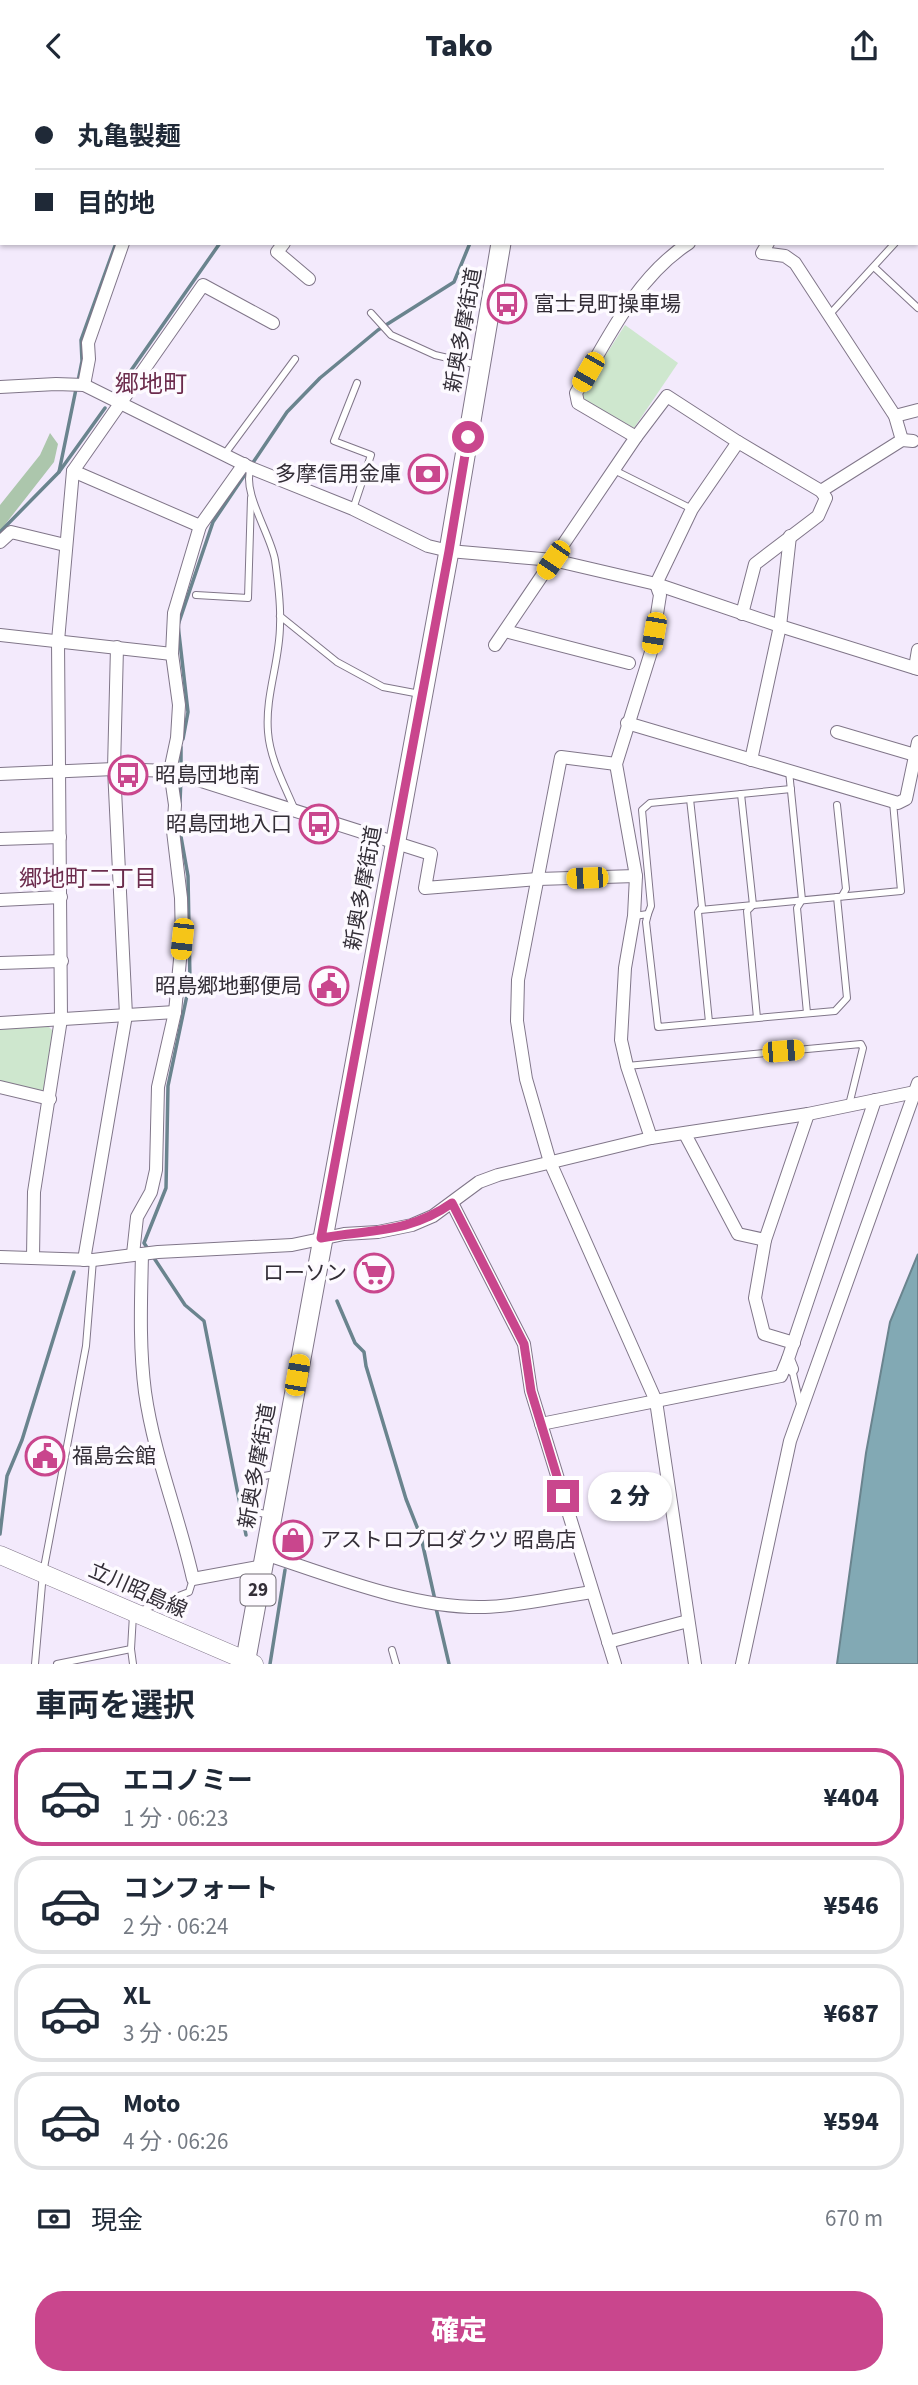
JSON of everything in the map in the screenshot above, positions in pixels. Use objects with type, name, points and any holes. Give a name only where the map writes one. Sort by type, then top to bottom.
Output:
[{"type":"main road","name":"新奥多摩街道","points":[[248,1663],[321,1238],[449,551],[501,245]]},
{"type":"main road","name":"立川昭島線","points":[[3,1556],[248,1663]]},
{"type":"street","points":[[79,385],[89,359],[88,342],[121,245]]},
{"type":"street","points":[[636,437],[578,403],[576,393],[625,310],[668,256],[686,245]]},
{"type":"street","points":[[276,246],[309,279]]},
{"type":"street","points":[[765,248],[795,263],[895,416],[908,441],[821,491]]},
{"type":"street","points":[[33,1258],[34,1192],[61,1020],[58,641],[73,471],[203,285],[273,323]]},
{"type":"street","points":[[0,387],[79,385],[247,466],[353,509],[428,547],[553,560],[656,585],[917,668],[918,650]]},
{"type":"street","points":[[495,645],[636,437],[667,396],[821,491],[826,498],[818,516],[755,564],[742,614]]},
{"type":"street","points":[[895,416],[918,410]]},
{"type":"street","points":[[652,1138],[627,1066],[621,1040],[625,968],[634,916],[636,876],[616,764],[651,652],[660,596],[656,585],[692,509],[738,442]]},
{"type":"street","points":[[247,466],[200,526],[174,613],[172,653],[179,705],[173,831],[182,939],[175,1012],[158,1087],[156,1170],[151,1192],[137,1217],[145,1253],[140,1324],[145,1393],[160,1464],[184,1540],[193,1579],[264,1560],[386,1593],[453,1606],[487,1607],[592,1591]]},
{"type":"street","points":[[73,471],[200,526]]},
{"type":"street","points":[[0,542],[11,532],[65,545]]},
{"type":"street","points":[[751,760],[780,626],[790,536]]},
{"type":"street","points":[[505,631],[629,663]]},
{"type":"street","points":[[0,635],[172,653]]},
{"type":"street","points":[[88,1260],[126,1015],[114,769],[117,647]]},
{"type":"street","points":[[627,723],[893,802],[906,799],[916,749],[836,732]]},
{"type":"street","points":[[616,764],[562,757],[518,980],[517,1021],[526,1079],[550,1162],[656,1401],[695,1664]]},
{"type":"street","points":[[0,774],[114,769],[177,773],[431,854],[425,888],[538,879],[636,876]]},
{"type":"street","points":[[0,839],[60,837]]},
{"type":"street","points":[[0,900],[61,897]]},
{"type":"street","points":[[0,963],[62,961]]},
{"type":"street","points":[[0,1023],[175,1012]]},
{"type":"street","points":[[0,1087],[50,1099]]},
{"type":"street","points":[[0,1257],[88,1260],[145,1253],[292,1245],[321,1238],[379,1232],[433,1216],[479,1182],[550,1162],[652,1138],[808,1114],[876,1100],[917,1087]]},
{"type":"street","points":[[742,1664],[790,1441],[917,1087]]},
{"type":"street","points":[[541,1424],[781,1376],[790,1364],[794,1343],[876,1100]]},
{"type":"street","points":[[794,1343],[764,1334],[755,1298],[765,1240],[808,1114]]},
{"type":"street","points":[[685,1133],[738,1234],[765,1240]]},
{"type":"street","points":[[452,1203],[524,1344],[531,1391],[615,1664]]},
{"type":"street","points":[[608,1642],[688,1622]]},
{"type":"lane","points":[[830,314],[893,245]]},
{"type":"lane","points":[[874,267],[918,308]]},
{"type":"lane","points":[[371,313],[391,335],[435,355],[480,365]]},
{"type":"lane","points":[[224,455],[295,359]]},
{"type":"lane","points":[[353,509],[371,455],[334,441],[357,383]]},
{"type":"lane","points":[[247,466],[252,493],[275,558],[281,626],[268,701],[268,734],[276,765],[296,813]]},
{"type":"lane","points":[[614,470],[692,509]]},
{"type":"lane","points":[[196,594],[248,598],[252,493]]},
{"type":"lane","points":[[280,616],[337,662],[383,687],[422,694]]},
{"type":"lane","points":[[789,771],[802,900],[797,908],[807,1013]]},
{"type":"lane","points":[[791,789],[650,803],[642,810],[651,906],[646,922],[658,1027],[835,1011],[847,998],[840,897],[846,889],[837,804]]},
{"type":"lane","points":[[741,794],[752,905],[747,911],[757,1018]]},
{"type":"lane","points":[[690,799],[702,907],[698,912],[709,1022]]},
{"type":"lane","points":[[700,910],[901,891],[893,802]]},
{"type":"lane","points":[[634,916],[648,914]]},
{"type":"lane","points":[[627,1066],[861,1044],[863,1048],[849,1105]]},
{"type":"lane","points":[[34,1664],[43,1573],[86,1346],[88,1260]]},
{"type":"lane","points":[[790,1364],[801,1409]]},
{"type":"lane","points":[[133,1664],[133,1613],[189,1592],[193,1579]]},
{"type":"lane","points":[[57,1664],[131,1649]]},
{"type":"lane","points":[[393,1650],[396,1664]]},
{"type":"green space","points":[[625,325],[678,363],[634,428],[583,399],[582,392]]},
{"type":"green space","points":[[50,433],[58,444],[54,462],[0,531],[0,505],[40,455]]},
{"type":"green space","points":[[47,1025],[53,1031],[45,1092],[0,1082],[0,1029]]},
{"type":"water","points":[[918,1254],[918,1664],[837,1664],[866,1453],[890,1322]]},
{"type":"waterway","points":[[78,381],[82,361],[81,340],[115,245]]},
{"type":"waterway","points":[[118,389],[219,245]]},
{"type":"waterway","points":[[252,464],[287,412],[320,378],[378,330],[454,282],[469,245]]},
{"type":"waterway","points":[[59,472],[76,389]]},
{"type":"waterway","points":[[0,532],[59,472],[105,408]]},
{"type":"waterway","points":[[183,739],[188,712],[178,625],[213,522],[248,470]]},
{"type":"waterway","points":[[181,747],[181,770]]},
{"type":"waterway","points":[[180,802],[181,778]]},
{"type":"waterway","points":[[148,1249],[144,1243],[166,1188],[168,1086],[190,981],[188,876],[180,831],[180,813]]},
{"type":"waterway","points":[[152,1255],[185,1305],[204,1321],[246,1535]]},
{"type":"waterway","points":[[0,1534],[7,1476],[22,1440],[74,1272]]},
{"type":"waterway","points":[[337,1301],[355,1343],[364,1352],[406,1499],[421,1537],[435,1600]]},
{"type":"waterway","points":[[270,1664],[285,1570]]},
{"type":"waterway","points":[[436,1608],[449,1664]]},
{"type":"place","name":"富士見町操車場","points":[[507,304]]},
{"type":"place","name":"多摩信用金庫","points":[[428,474]]},
{"type":"place","name":"昭島団地南","points":[[128,775]]},
{"type":"place","name":"昭島団地入口","points":[[319,824]]},
{"type":"place","name":"昭島郷地郵便局","points":[[329,986]]},
{"type":"place","name":"ローソン","points":[[374,1273]]},
{"type":"place","name":"福島会館","points":[[45,1456]]},
{"type":"place","name":"アストロプロダクツ 昭島店","points":[[293,1540]]},
{"type":"district","name":"郷地町","points":[[151,384]]},
{"type":"district","name":"郷地町二丁目","points":[[88,878]]},
{"type":"route","points":[[468,437],[321,1238],[379,1232],[412,1224],[433,1216],[452,1203],[524,1344],[531,1391],[563,1496]]}]
